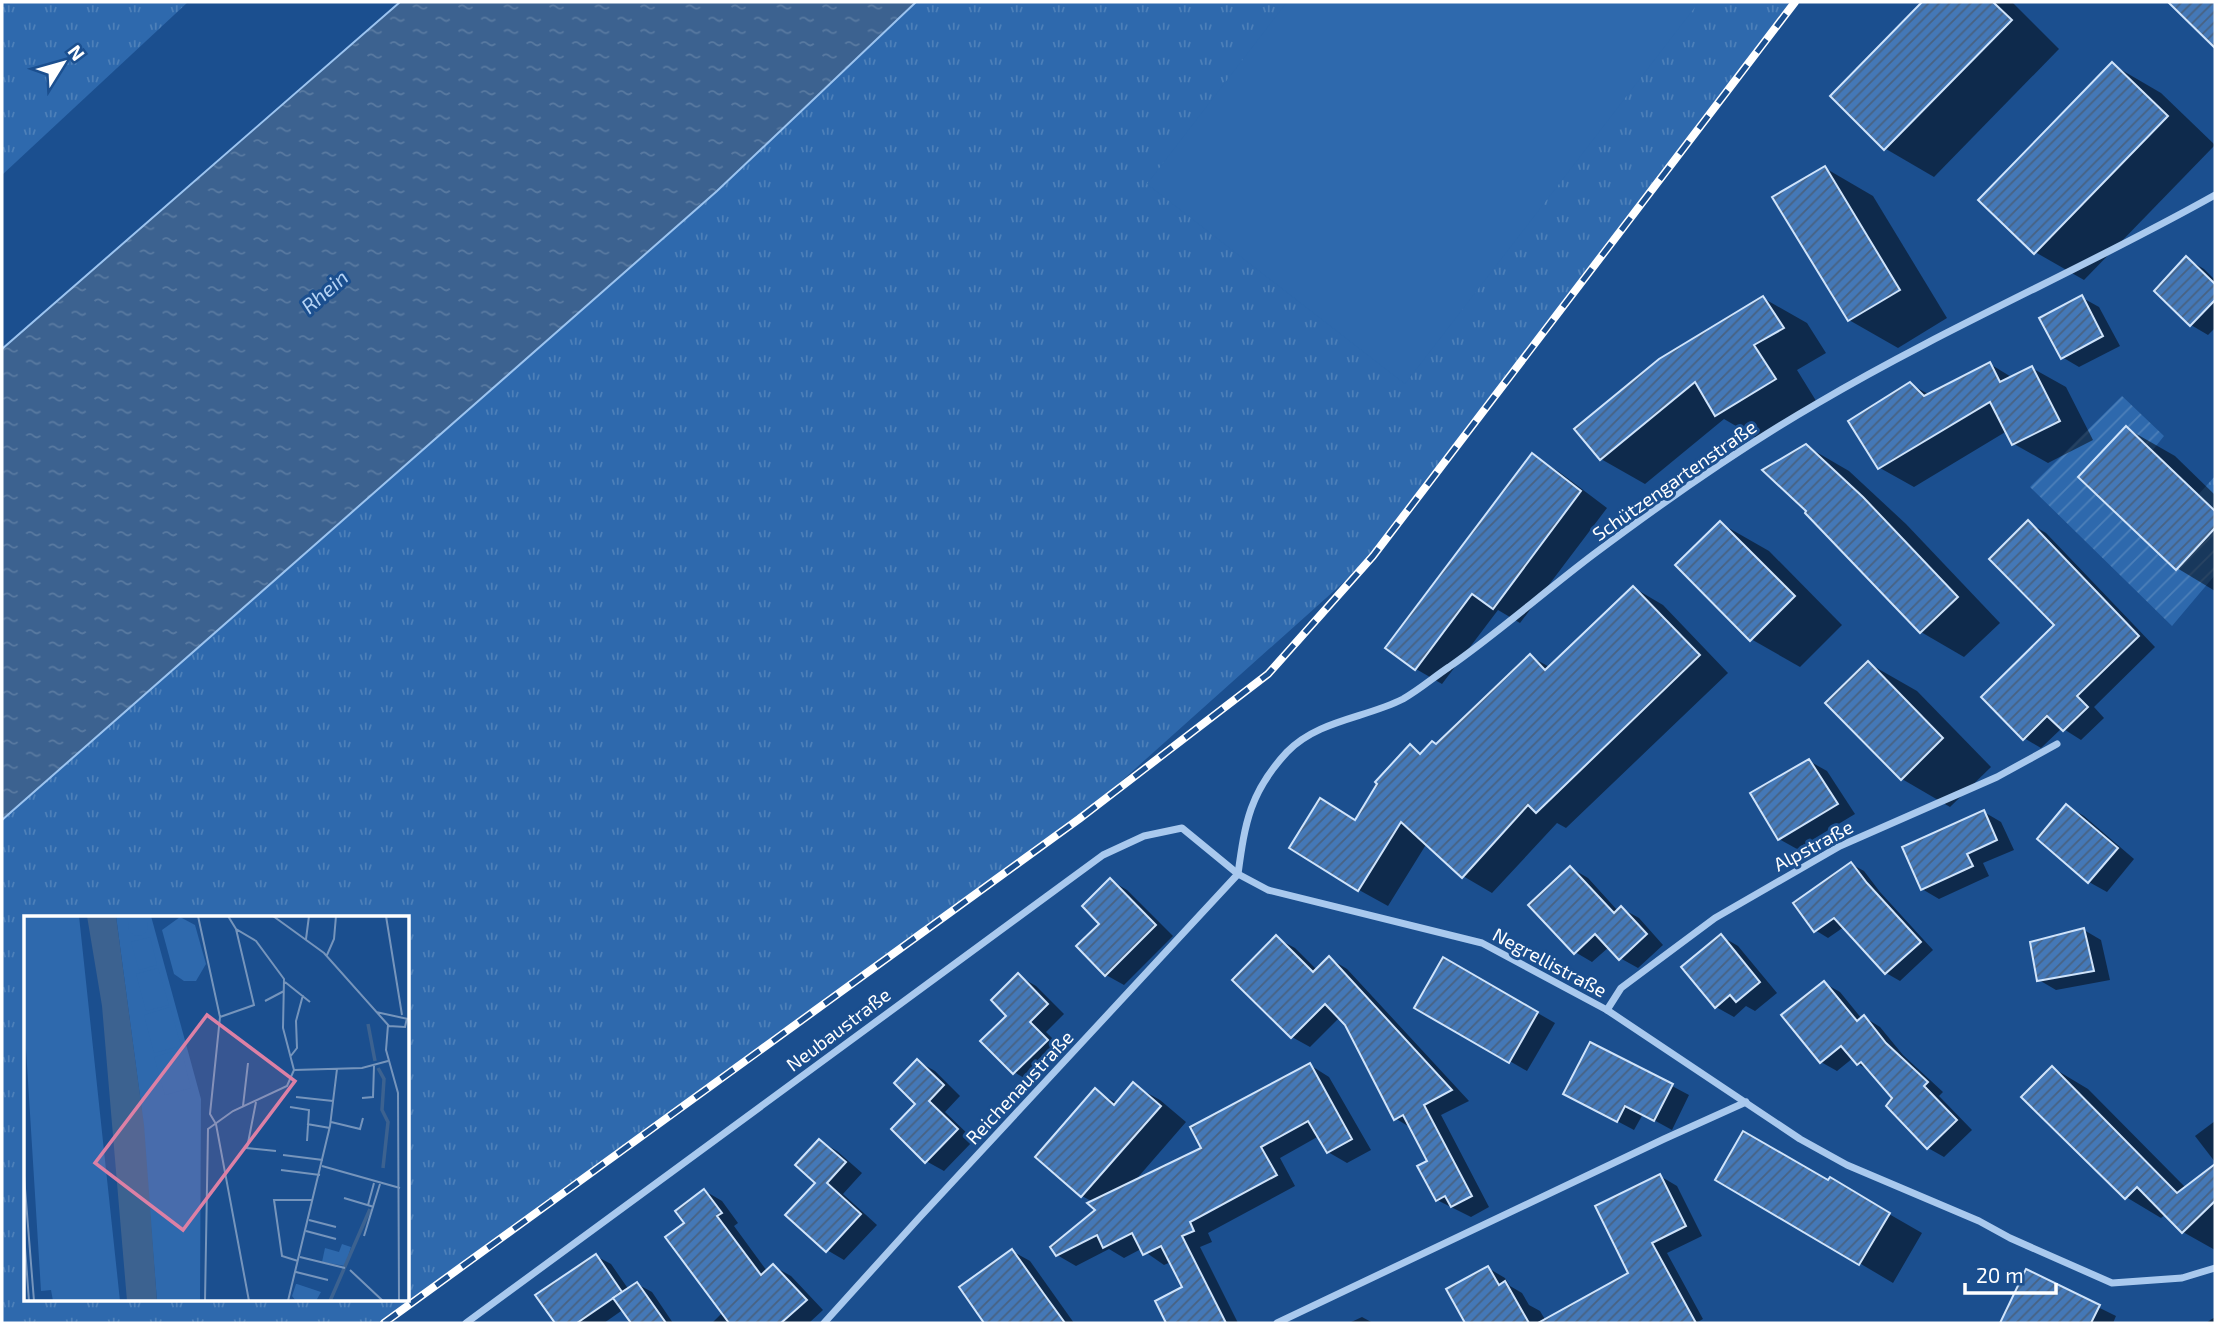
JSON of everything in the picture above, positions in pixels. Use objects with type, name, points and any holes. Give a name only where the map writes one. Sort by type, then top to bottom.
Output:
[{"type":"street","name":"Schützengartenstraße","points":[[1238,874],[1244,829],[1252,803],[1269,774],[1290,749],[1315,731],[1403,699],[1462,658],[1594,554],[1692,483],[1816,403],[2215,195]]},
{"type":"street","name":"Alpstraße","points":[[1608,1010],[1621,988],[1715,918],[1840,846],[1997,778],[2057,744]]},
{"type":"street","name":"Neubaustraße","points":[[466,1323],[1103,855],[1144,836],[1182,828],[1238,874]]},
{"type":"street","name":"Negrellistraße","points":[[1238,874],[1268,890],[1482,943],[1608,1010],[1800,1139],[1847,1165],[1979,1221],[2010,1238],[2112,1283],[2182,1278],[2215,1268]]},
{"type":"street","name":"Reichenaustraße","points":[[824,1323],[1238,874]]},
{"type":"street","points":[[1277,1323],[1639,1150],[1746,1102]]},
{"type":"green space","points":[[2,2],[188,2],[2,175]]},
{"type":"green space","points":[[916,2],[1795,2],[1373,556],[1079,819],[384,1323],[2,1323],[2,820],[249,603]]},
{"type":"green space","points":[[1287,2],[1699,2],[1405,384],[1147,184]]},
{"type":"green space","points":[[2122,396],[2164,436],[2152,451],[2126,426],[2078,477],[2175,569],[2215,528],[2215,575],[2172,626],[2030,487]]},
{"type":"green space","points":[[2215,476],[2215,511],[2198,495]]},
{"type":"water","name":"Rhein","points":[[400,2],[916,2],[717,191],[2,820],[2,349]]},
{"type":"building","points":[[1922,2],[1993,2],[2012,20],[1884,150],[1830,96]]},
{"type":"building","points":[[2168,2],[2215,2],[2215,48]]},
{"type":"building","points":[[2112,62],[2168,116],[2034,254],[1978,200]]},
{"type":"building","points":[[1825,166],[1900,290],[1848,321],[1772,197]]},
{"type":"building","points":[[2186,256],[2215,284],[2215,300],[2190,326],[2154,291]]},
{"type":"building","points":[[2082,295],[2103,336],[2061,359],[2039,318]]},
{"type":"building","points":[[1763,296],[1784,328],[1754,345],[1776,379],[1715,416],[1695,382],[1600,460],[1574,429],[1659,359]]},
{"type":"building","points":[[1990,362],[2000,382],[2032,366],[2060,421],[2012,445],[1990,402],[1878,469],[1848,421],[1910,382],[1924,396]]},
{"type":"building","points":[[2126,426],[2215,511],[2215,528],[2176,570],[2078,477]]},
{"type":"building","points":[[1806,444],[1863,497],[1958,597],[1920,633],[1806,511],[1762,470]]},
{"type":"building","points":[[1532,453],[1581,491],[1493,609],[1472,594],[1415,670],[1385,648]]},
{"type":"building","points":[[2028,520],[2139,636],[2077,696],[2088,707],[2063,731],[2047,716],[2023,740],[1981,697],[2054,625],[1989,559]]},
{"type":"building","points":[[1720,521],[1795,596],[1750,641],[1675,565]]},
{"type":"building","points":[[1633,586],[1700,655],[1536,813],[1528,805],[1462,878],[1401,822],[1358,891],[1289,848],[1320,798],[1355,820],[1377,784],[1375,782],[1410,744],[1420,754],[1432,741],[1436,744],[1530,654],[1545,670]]},
{"type":"building","points":[[1868,661],[1943,738],[1901,780],[1825,703]]},
{"type":"building","points":[[1809,759],[1838,804],[1778,840],[1750,793]]},
{"type":"building","points":[[2066,804],[2118,848],[2088,883],[2037,839]]},
{"type":"building","points":[[1984,810],[1997,840],[1967,854],[1973,866],[1921,890],[1902,847]]},
{"type":"building","points":[[1851,862],[1921,942],[1885,974],[1834,918],[1814,932],[1793,903]]},
{"type":"building","points":[[1570,866],[1614,913],[1621,906],[1647,934],[1619,960],[1595,934],[1574,954],[1528,905]]},
{"type":"building","points":[[1110,878],[1156,925],[1105,976],[1076,946],[1099,924],[1082,906]]},
{"type":"building","points":[[2084,928],[2094,971],[2037,981],[2030,942]]},
{"type":"building","points":[[1721,934],[1760,982],[1736,1002],[1730,995],[1715,1008],[1681,967]]},
{"type":"building","points":[[1276,935],[1313,972],[1329,956],[1452,1090],[1424,1105],[1472,1196],[1451,1207],[1445,1196],[1436,1201],[1417,1166],[1427,1161],[1403,1115],[1394,1120],[1345,1025],[1325,1004],[1291,1038],[1232,980]]},
{"type":"building","points":[[1443,957],[1538,1012],[1509,1063],[1414,1008]]},
{"type":"building","points":[[1018,973],[1048,1004],[1030,1022],[1048,1040],[1013,1074],[980,1041],[1006,1016],[991,1000]]},
{"type":"building","points":[[1824,981],[1857,1021],[1864,1015],[1886,1043],[1928,1082],[1924,1086],[1957,1120],[1927,1149],[1886,1106],[1892,1098],[1861,1062],[1857,1065],[1841,1046],[1820,1063],[1781,1015]]},
{"type":"building","points":[[1590,1042],[1673,1084],[1654,1121],[1625,1106],[1617,1122],[1563,1094]]},
{"type":"building","points":[[917,1059],[944,1085],[929,1101],[958,1129],[925,1163],[891,1129],[915,1104],[894,1083]]},
{"type":"building","points":[[1310,1063],[1352,1139],[1327,1153],[1308,1121],[1261,1147],[1277,1175],[1190,1222],[1194,1231],[1182,1236],[1226,1323],[1166,1323],[1155,1301],[1182,1287],[1161,1246],[1143,1255],[1132,1233],[1103,1248],[1097,1235],[1056,1256],[1050,1247],[1095,1210],[1087,1203],[1201,1148],[1190,1127]]},
{"type":"building","points":[[2052,1066],[2177,1193],[2215,1164],[2215,1201],[2182,1233],[2137,1187],[2125,1199],[2021,1097]]},
{"type":"building","points":[[1133,1082],[1161,1106],[1081,1197],[1035,1157],[1095,1088],[1114,1105]]},
{"type":"building","points":[[1743,1131],[1828,1180],[1830,1177],[1890,1213],[1859,1265],[1715,1180]]},
{"type":"building","points":[[819,1139],[846,1162],[827,1183],[861,1214],[826,1252],[785,1215],[815,1183],[795,1165]]},
{"type":"building","points":[[1660,1174],[1686,1226],[1652,1243],[1696,1323],[1538,1323],[1628,1273],[1595,1206]]},
{"type":"building","points":[[704,1189],[722,1213],[717,1216],[761,1275],[773,1264],[807,1300],[781,1323],[729,1323],[665,1237],[684,1223],[675,1211]]},
{"type":"building","points":[[1012,1249],[1065,1323],[984,1323],[959,1287]]},
{"type":"building","points":[[596,1254],[622,1292],[577,1323],[555,1323],[535,1295]]},
{"type":"building","points":[[1488,1266],[1499,1285],[1505,1281],[1529,1323],[1465,1323],[1446,1289]]},
{"type":"building","points":[[2026,1269],[2100,1305],[2091,1323],[2000,1323]]},
{"type":"building","points":[[637,1282],[666,1323],[631,1323],[613,1298]]},
{"type":"railway","points":[[384,1323],[1079,819],[1268,674],[1373,556],[1795,2]]}]
